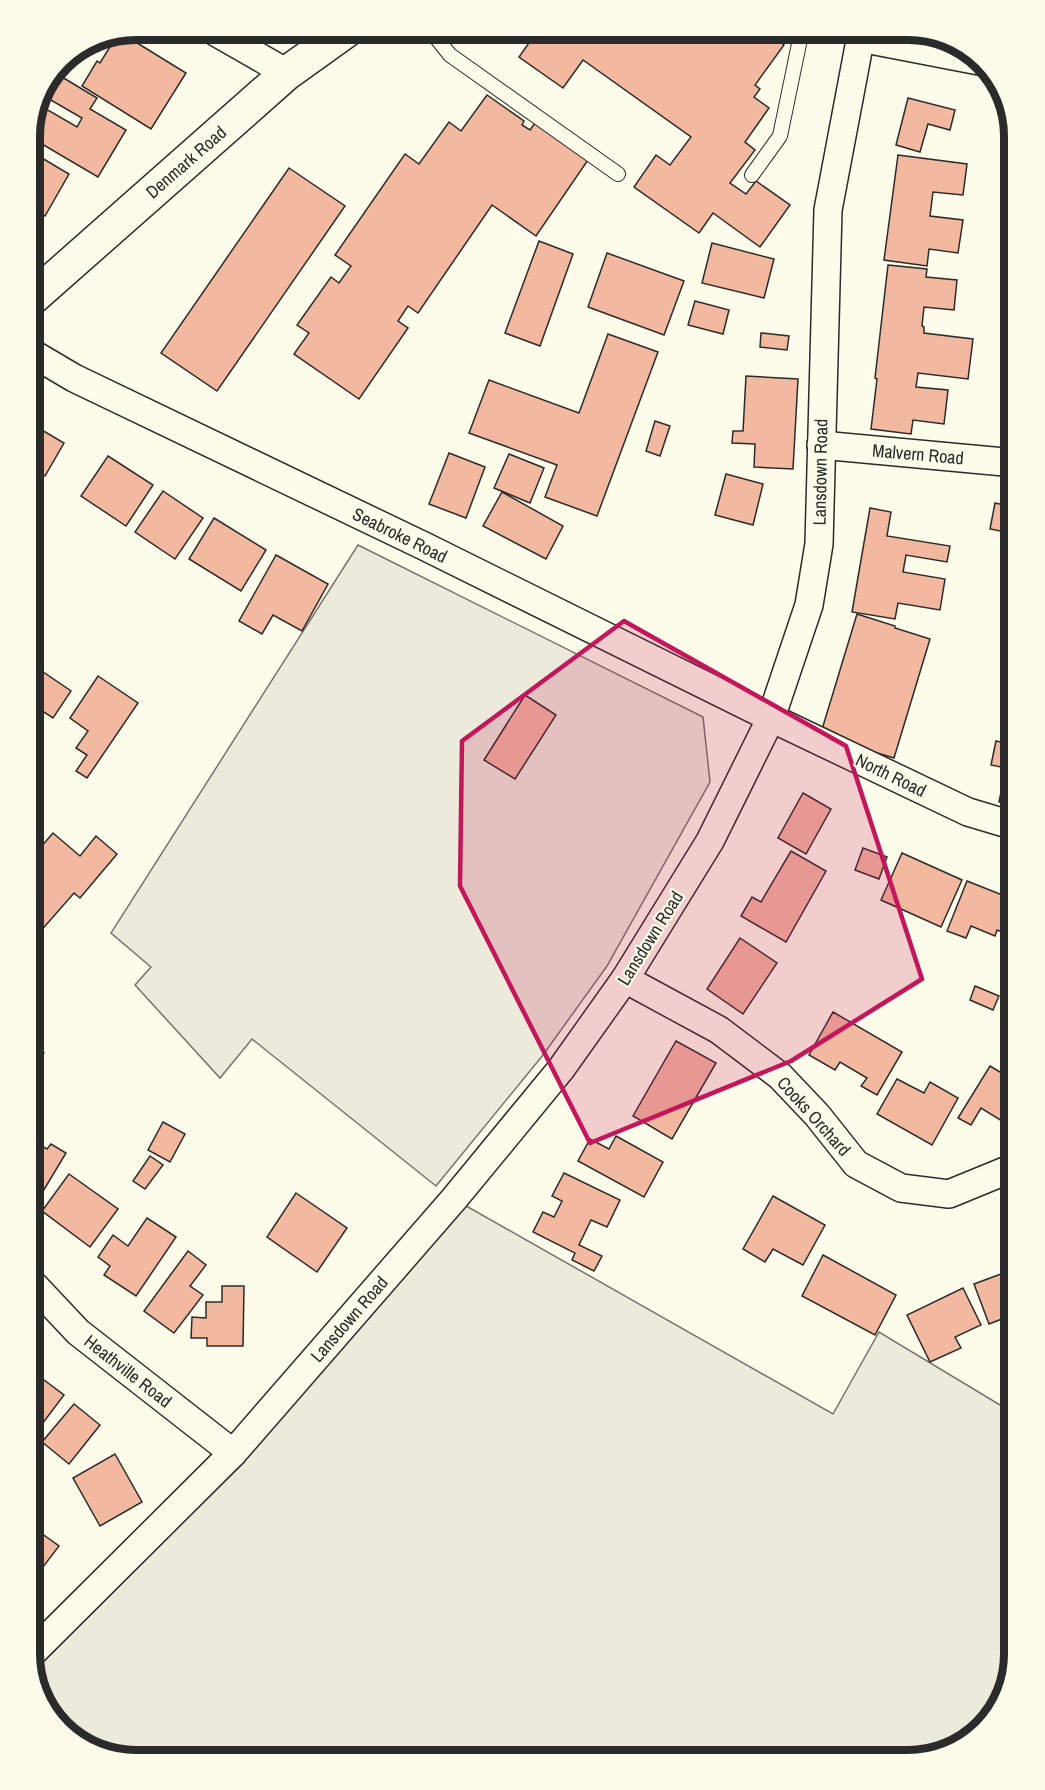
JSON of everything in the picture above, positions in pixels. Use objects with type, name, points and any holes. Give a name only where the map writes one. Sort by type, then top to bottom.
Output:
[{"type":"street","points":[[230,40],[287,73]]},
{"type":"street","name":"Denmark Road","points":[[41,290],[287,73],[333,40]]},
{"type":"street","name":"Lansdown Road","points":[[40,1645],[233,1453],[454,1199],[561,1069],[626,980],[710,841],[771,718],[809,605],[819,544],[828,210],[860,41]]},
{"type":"street","points":[[891,41],[962,57]]},
{"type":"street","name":"Seabroke Road","points":[[41,358],[74,378],[426,547],[771,718]]},
{"type":"street","name":"Malvern Road","points":[[821,445],[1004,462]]},
{"type":"street","name":"North Road","points":[[771,718],[969,812],[1004,823]]},
{"type":"street","name":"Cooks Orchard","points":[[626,980],[719,1030],[780,1076],[817,1115],[856,1164],[901,1188],[949,1194],[1004,1172]]},
{"type":"street","name":"Heathville Road","points":[[40,1292],[78,1332],[233,1453]]},
{"type":"lane","points":[[438,40],[450,55],[618,174]]},
{"type":"lane","points":[[752,175],[780,136],[799,44],[798,41]]},
{"type":"highlighted area","points":[[624,621],[846,746],[922,979],[791,1061],[590,1143],[460,886],[462,741]]},
{"type":"shaded area","points":[[358,545],[703,717],[710,782],[607,966],[543,1055],[436,1186],[252,1039],[220,1078],[135,985],[151,967],[111,933]]},
{"type":"shaded area","points":[[454,1199],[833,1414],[879,1332],[1004,1407],[1004,1666],[992,1701],[985,1712],[967,1730],[951,1740],[921,1749],[118,1748],[94,1740],[64,1717],[50,1696],[44,1678],[40,1644]]},
{"type":"building","points":[[133,40],[186,73],[151,129],[82,86],[97,61],[100,63],[112,44]]},
{"type":"building","points":[[531,41],[778,41],[784,45],[755,85],[760,89],[754,97],[769,108],[745,142],[755,150],[730,183],[746,194],[756,181],[790,205],[760,247],[713,213],[699,233],[634,187],[656,155],[670,165],[691,137],[583,60],[563,88],[519,57]]},
{"type":"building","points":[[62,77],[97,98],[90,109],[126,130],[98,177],[41,143],[42,118],[45,108],[77,127],[82,118],[49,99]]},
{"type":"building","points":[[487,95],[524,121],[522,125],[530,130],[535,123],[588,160],[536,236],[492,205],[418,313],[408,306],[398,321],[408,328],[359,399],[294,354],[309,333],[297,325],[331,277],[339,283],[351,266],[335,255],[405,154],[419,164],[449,122],[461,131]]},
{"type":"building","points":[[908,98],[955,110],[950,130],[928,124],[920,152],[896,145]]},
{"type":"building","points":[[898,155],[967,164],[963,195],[933,192],[930,216],[963,220],[958,253],[929,249],[927,266],[884,260]]},
{"type":"building","points":[[41,157],[69,174],[45,216],[41,214]]},
{"type":"building","points":[[289,168],[345,206],[217,391],[161,353]]},
{"type":"building","points":[[539,241],[573,254],[540,346],[505,333]]},
{"type":"building","points":[[712,243],[774,259],[764,298],[702,283]]},
{"type":"building","points":[[607,253],[684,281],[664,335],[588,307]]},
{"type":"building","points":[[888,265],[927,269],[926,277],[957,280],[954,310],[924,307],[922,326],[924,333],[973,339],[968,379],[918,373],[916,387],[948,390],[944,424],[913,420],[911,434],[871,429]]},
{"type":"building","points":[[695,301],[729,310],[723,334],[688,325]]},
{"type":"building","points":[[761,333],[789,336],[787,350],[760,347]]},
{"type":"building","points":[[608,334],[658,352],[597,516],[545,497],[557,465],[469,433],[489,380],[579,413]]},
{"type":"building","points":[[746,376],[798,379],[793,469],[754,467],[755,444],[732,443],[733,431],[743,431]]},
{"type":"building","points":[[655,421],[670,426],[660,456],[646,451]]},
{"type":"building","points":[[41,429],[64,443],[45,476],[41,474]]},
{"type":"building","points":[[449,453],[485,467],[466,518],[429,504]]},
{"type":"building","points":[[509,454],[544,468],[530,503],[494,488]]},
{"type":"building","points":[[108,456],[153,485],[126,526],[81,496]]},
{"type":"building","points":[[726,474],[763,484],[753,525],[715,515]]},
{"type":"building","points":[[163,491],[203,518],[175,559],[135,532]]},
{"type":"building","points":[[502,492],[563,526],[546,559],[483,526]]},
{"type":"building","points":[[995,503],[1004,505],[1004,532],[990,529]]},
{"type":"building","points":[[870,508],[891,512],[887,536],[950,546],[947,562],[906,555],[903,572],[945,579],[940,610],[898,603],[895,619],[852,612]]},
{"type":"building","points":[[214,518],[266,550],[241,591],[189,559]]},
{"type":"building","points":[[276,555],[328,584],[302,631],[273,615],[262,634],[239,621]]},
{"type":"building","points":[[857,614],[930,639],[894,758],[820,736]]},
{"type":"building","points":[[41,670],[71,691],[53,718],[41,710]]},
{"type":"building","points":[[98,676],[138,703],[87,778],[76,771],[87,755],[76,748],[88,731],[70,718]]},
{"type":"building","points":[[525,695],[556,715],[515,779],[484,760]]},
{"type":"building","points":[[996,741],[1004,743],[1004,768],[991,765]]},
{"type":"building","points":[[1004,778],[1004,803],[999,802]]},
{"type":"building","points":[[803,793],[831,809],[806,854],[778,838]]},
{"type":"building","points":[[53,833],[80,856],[96,836],[117,854],[80,898],[74,893],[40,931],[41,863],[41,847]]},
{"type":"building","points":[[863,848],[887,857],[879,879],[855,870]]},
{"type":"building","points":[[791,851],[826,871],[786,942],[741,916],[752,897],[761,902]]},
{"type":"building","points":[[902,853],[962,880],[941,927],[881,900]]},
{"type":"building","points":[[967,881],[1004,896],[1004,933],[997,930],[995,936],[971,926],[966,938],[947,931]]},
{"type":"building","points":[[740,938],[777,963],[743,1014],[707,989]]},
{"type":"building","points":[[975,986],[999,996],[993,1010],[970,1000]]},
{"type":"building","points":[[833,1012],[902,1052],[877,1095],[861,1086],[867,1078],[840,1062],[835,1070],[809,1055]]},
{"type":"building","points":[[676,1041],[716,1063],[672,1139],[633,1116]]},
{"type":"building","points":[[990,1066],[1004,1074],[1004,1122],[981,1108],[971,1125],[958,1118]]},
{"type":"building","points":[[897,1079],[924,1093],[930,1082],[958,1098],[932,1145],[877,1114]]},
{"type":"building","points":[[163,1122],[185,1134],[170,1162],[148,1150]]},
{"type":"building","points":[[616,1136],[663,1162],[644,1197],[578,1161],[590,1139],[609,1149]]},
{"type":"building","points":[[51,1144],[66,1153],[40,1196],[40,1145],[47,1149]]},
{"type":"building","points":[[150,1156],[163,1165],[145,1189],[133,1181]]},
{"type":"building","points":[[564,1173],[620,1200],[607,1227],[591,1220],[579,1245],[602,1256],[594,1271],[572,1260],[575,1253],[533,1232],[543,1212],[554,1217],[562,1201],[552,1196]]},
{"type":"building","points":[[69,1174],[118,1209],[90,1247],[42,1211]]},
{"type":"building","points":[[296,1193],[347,1228],[317,1272],[267,1237]]},
{"type":"building","points":[[773,1196],[825,1225],[803,1265],[773,1249],[765,1262],[743,1249]]},
{"type":"building","points":[[147,1218],[176,1237],[136,1296],[104,1275],[110,1266],[98,1257],[113,1235],[128,1246]]},
{"type":"building","points":[[188,1251],[206,1265],[190,1286],[203,1295],[174,1333],[144,1311]]},
{"type":"building","points":[[823,1255],[896,1295],[875,1335],[802,1296]]},
{"type":"building","points":[[1004,1273],[1004,1318],[989,1324],[974,1284]]},
{"type":"building","points":[[222,1286],[244,1286],[243,1346],[207,1346],[207,1338],[191,1338],[192,1317],[206,1318],[206,1302],[222,1302]]},
{"type":"building","points":[[963,1288],[981,1325],[955,1337],[961,1348],[930,1362],[907,1315]]},
{"type":"building","points":[[40,1377],[64,1395],[40,1427]]},
{"type":"building","points":[[74,1404],[100,1425],[69,1464],[42,1442]]},
{"type":"building","points":[[115,1454],[142,1502],[100,1526],[73,1478]]},
{"type":"building","points":[[40,1534],[59,1546],[40,1571]]}]
